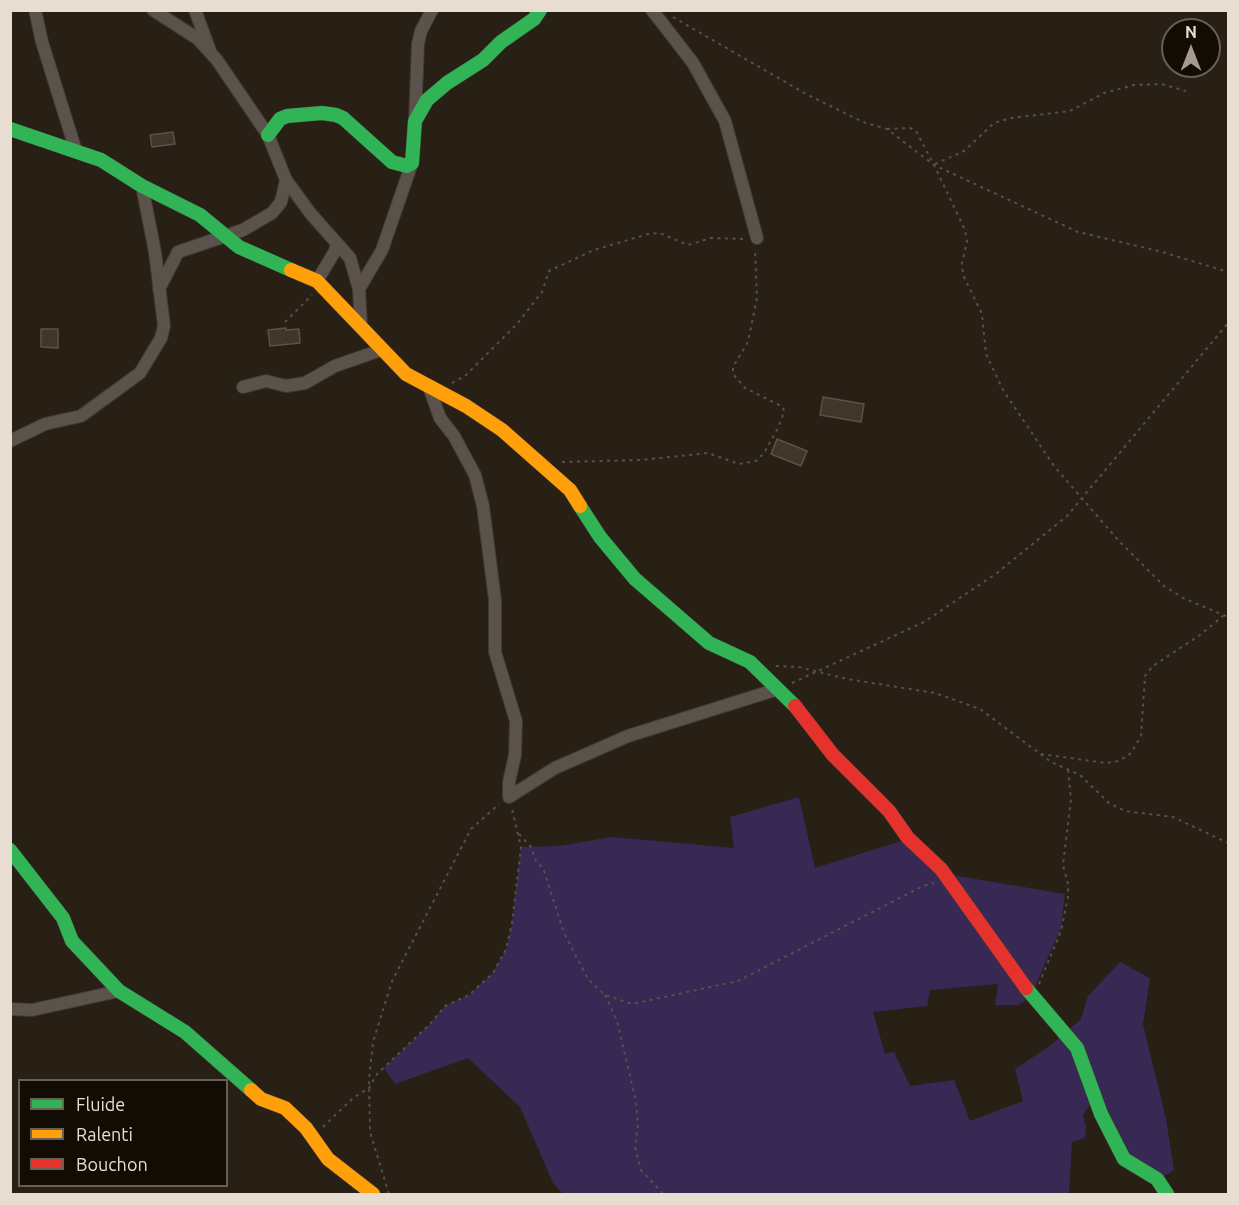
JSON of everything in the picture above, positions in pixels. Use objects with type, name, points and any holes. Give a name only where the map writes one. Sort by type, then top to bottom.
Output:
[{"type":"street","points":[[35,10],[42,42],[76,152]]},
{"type":"street","points":[[153,10],[198,39],[268,135],[286,180],[311,214],[350,258],[359,289],[361,326]]},
{"type":"street","points":[[195,10],[211,56]]},
{"type":"street","points":[[359,289],[382,250],[412,163],[418,44],[421,30],[432,10]]},
{"type":"street","points":[[415,121],[430,97],[483,60],[501,42],[534,19],[540,10]]},
{"type":"street","points":[[652,10],[693,63],[725,121],[757,238]]},
{"type":"street","points":[[268,135],[280,119],[287,116],[296,113],[330,114],[343,118],[392,162],[402,167],[412,163]]},
{"type":"street","points":[[10,129],[101,160],[142,186],[200,215],[239,248],[317,281],[406,374],[466,406],[502,430],[540,462],[570,490],[600,537],[635,579],[709,643],[750,662],[778,689],[833,754],[889,811],[903,832],[949,880],[1033,998],[1077,1048],[1101,1114],[1119,1152],[1124,1159],[1156,1179],[1167,1194]]},
{"type":"street","points":[[158,290],[178,252],[243,230],[272,213],[281,202],[286,180]]},
{"type":"street","points":[[10,441],[45,424],[81,416],[140,372],[161,338],[164,326],[155,252],[142,186]]},
{"type":"street","points":[[317,281],[337,243]]},
{"type":"street","points":[[243,387],[266,381],[286,386],[305,383],[335,366],[381,350]]},
{"type":"street","points":[[429,387],[440,418],[462,449],[480,491],[495,590],[495,652],[516,721],[515,755],[509,782],[509,797]]},
{"type":"street","points":[[509,797],[555,768],[628,736],[778,689]]},
{"type":"street","points":[[10,850],[63,918],[77,947],[119,991],[185,1032],[261,1099],[285,1108],[313,1138],[328,1159],[373,1194]]},
{"type":"street","points":[[10,1009],[32,1011],[119,991]]},
{"type":"path","points":[[673,17],[806,94],[863,122],[887,129],[910,128],[916,131],[965,230],[967,242],[962,263],[963,275],[982,314],[986,354],[1003,390],[1054,466],[1118,540],[1164,586],[1183,598],[1228,617]]},
{"type":"path","points":[[934,165],[964,151],[994,123],[1011,117],[1070,111],[1104,93],[1134,85],[1161,84],[1186,91]]},
{"type":"path","points":[[887,129],[934,165],[1078,232],[1159,251],[1228,272]]},
{"type":"path","points":[[429,387],[447,384],[466,375],[529,309],[542,292],[549,271],[594,250],[660,233],[688,245],[711,237],[757,238],[757,298],[748,342],[733,367],[733,374],[745,388],[783,407],[784,412],[778,428],[764,453],[756,460],[739,464],[708,453],[640,460],[540,462]]},
{"type":"path","points":[[285,322],[307,303],[314,294],[317,281]]},
{"type":"path","points":[[778,689],[924,622],[997,573],[1067,516],[1083,499],[1228,323]]},
{"type":"path","points":[[1041,754],[1106,763],[1119,760],[1131,753],[1141,736],[1145,676],[1153,666],[1208,629],[1223,616]]},
{"type":"path","points":[[750,662],[819,671],[847,679],[935,693],[980,710],[1051,762],[1080,775],[1109,803],[1125,811],[1173,817],[1228,843]]},
{"type":"path","points":[[1033,998],[1061,931],[1068,897],[1068,884],[1063,865],[1071,799],[1068,769]]},
{"type":"path","points":[[313,1138],[332,1116],[369,1088],[377,1074],[429,1025],[444,1006],[469,995],[494,973],[506,949],[512,923],[521,847],[509,797],[471,830],[392,981],[373,1041],[369,1088],[370,1132],[389,1194]]},
{"type":"path","points":[[519,834],[531,847],[536,861],[543,868],[564,933],[588,979],[605,995],[617,1021],[634,1092],[638,1125],[635,1147],[641,1170],[663,1194]]},
{"type":"path","points":[[605,995],[632,1004],[738,981],[923,886],[949,880]]},
{"type":"shaded area","points":[[799,797],[815,868],[907,839],[940,873],[1065,894],[1061,928],[1030,998],[1018,1005],[995,1005],[998,984],[930,990],[927,1006],[873,1012],[885,1054],[894,1052],[910,1086],[954,1080],[970,1121],[1023,1101],[1015,1069],[1051,1045],[1081,1019],[1088,996],[1120,962],[1150,978],[1143,1024],[1166,1119],[1174,1170],[1155,1182],[1137,1172],[1091,1103],[1083,1115],[1086,1127],[1085,1138],[1072,1142],[1069,1194],[563,1194],[553,1183],[520,1107],[468,1058],[395,1084],[384,1068],[429,1025],[445,1006],[469,995],[493,973],[506,949],[512,923],[521,847],[558,846],[612,837],[734,848],[730,817]]},
{"type":"building","points":[[173,132],[175,144],[152,147],[150,135]]},
{"type":"building","points":[[286,328],[286,330],[299,329],[300,343],[270,346],[268,330]]},
{"type":"building","points":[[41,329],[58,329],[58,348],[41,347]]},
{"type":"building","points":[[823,397],[864,404],[861,422],[820,415]]},
{"type":"building","points":[[777,439],[807,451],[801,466],[771,454]]},
{"type":"traffic: fast","points":[[268,135],[280,119],[287,116],[322,113],[336,115],[343,118],[392,162],[407,166],[412,163],[415,121],[427,100],[447,83],[483,60],[501,42],[534,19],[540,10]]},
{"type":"traffic: fast","points":[[10,129],[101,160],[142,186],[200,215],[239,247],[291,270]]},
{"type":"traffic: fast","points":[[580,506],[600,537],[635,579],[709,643],[750,662],[795,706]]},
{"type":"traffic: fast","points":[[10,850],[63,918],[72,941],[119,991],[185,1032],[251,1090]]},
{"type":"traffic: fast","points":[[1026,988],[1077,1048],[1101,1114],[1124,1159],[1157,1179],[1167,1194]]},
{"type":"traffic: slow","points":[[291,270],[317,281],[406,374],[466,406],[502,430],[570,490],[580,506]]},
{"type":"traffic: slow","points":[[251,1090],[261,1099],[285,1108],[306,1128],[328,1159],[373,1194]]},
{"type":"traffic: jam","points":[[795,706],[833,755],[889,811],[908,838],[941,869],[1026,988]]}]
